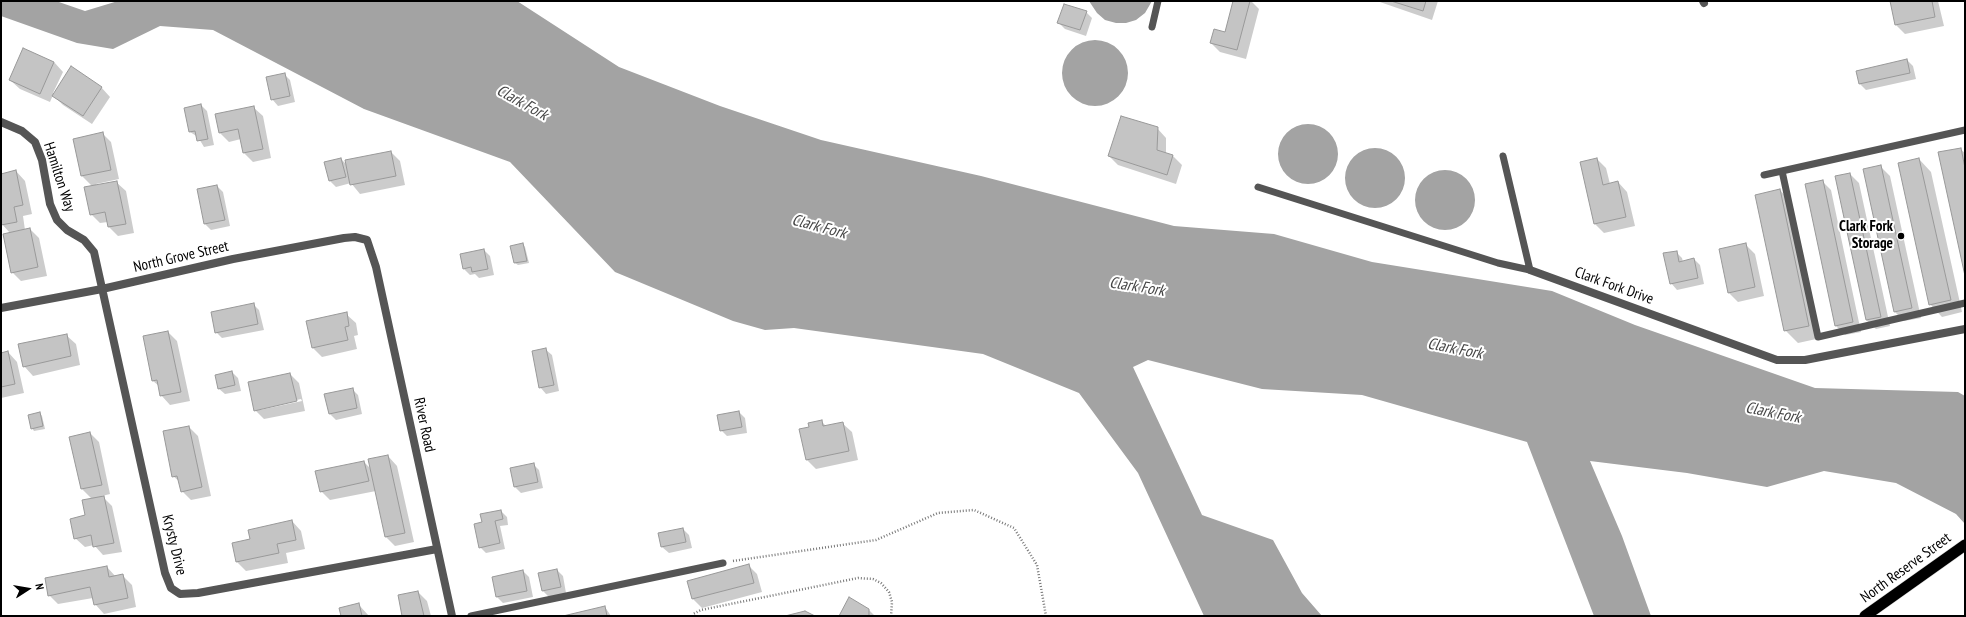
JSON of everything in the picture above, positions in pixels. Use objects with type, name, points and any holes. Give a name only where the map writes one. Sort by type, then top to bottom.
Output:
[{"type":"highway","name":"North Reserve Street","points":[[1866,616],[1965,545]]},
{"type":"street","name":"Hamilton Way","points":[[1,122],[22,131],[35,142],[42,160],[50,204],[57,220],[67,230],[84,240],[94,252],[102,289]]},
{"type":"street","name":"North Grove Street","points":[[1,308],[102,289],[233,259],[356,237],[367,240]]},
{"type":"street","name":"River Road","points":[[367,240],[376,267],[452,616]]},
{"type":"street","name":"Clark Fork Drive","points":[[1530,270],[1778,360],[1805,360],[1965,329]]},
{"type":"street","name":"Krysty Drive","points":[[102,289],[165,573],[171,588],[180,594],[198,593],[437,549]]},
{"type":"lane","points":[[1152,27],[1158,1]]},
{"type":"lane","points":[[1764,175],[1965,130]]},
{"type":"lane","points":[[1503,156],[1530,270]]},
{"type":"lane","points":[[1782,171],[1818,337],[1965,303]]},
{"type":"lane","name":"Clark Fork Drive","points":[[1258,187],[1498,263],[1530,270]]},
{"type":"lane","points":[[471,616],[723,563]]},
{"type":"path","points":[[723,563],[876,540],[938,513],[974,510],[1014,528],[1037,565],[1046,616]]},
{"type":"path","points":[[693,616],[693,614],[701,610],[858,578],[873,579],[881,583],[889,592],[892,602],[890,616]]},
{"type":"water","name":"Clark Fork","points":[[1,1],[56,1],[85,11],[118,1],[517,1],[619,67],[720,106],[821,140],[981,176],[1174,226],[1274,234],[1372,262],[1552,291],[1635,325],[1815,388],[1958,392],[1965,396],[1965,524],[1956,514],[1896,483],[1824,471],[1767,487],[1687,473],[1590,461],[1622,536],[1651,616],[1594,616],[1527,442],[1362,395],[1262,389],[1148,360],[1133,367],[1202,515],[1273,540],[1302,593],[1322,616],[1204,616],[1138,473],[1079,393],[983,354],[794,328],[765,330],[733,321],[615,272],[510,162],[364,109],[213,30],[160,26],[113,49],[77,43],[1,16]]},
{"type":"water","points":[[1089,1],[1152,1],[1145,13],[1136,20],[1126,23],[1116,23],[1105,20],[1097,13]]},
{"type":"water","points":[[1095,40],[1108,42],[1123,55],[1126,60],[1128,73],[1126,86],[1113,101],[1108,104],[1095,106],[1082,104],[1067,91],[1064,86],[1062,73],[1064,60],[1077,45],[1082,42]]},
{"type":"water","points":[[1308,124],[1325,129],[1333,137],[1338,154],[1333,171],[1325,179],[1308,184],[1291,179],[1283,171],[1278,154],[1283,137],[1291,129]]},
{"type":"water","points":[[1375,148],[1392,153],[1400,161],[1405,178],[1400,195],[1392,203],[1375,208],[1358,203],[1350,195],[1345,178],[1350,161],[1358,153]]},
{"type":"water","points":[[1445,170],[1462,175],[1470,183],[1475,200],[1470,217],[1462,225],[1445,230],[1428,225],[1420,217],[1415,200],[1420,183],[1428,175]]},
{"type":"building","points":[[1233,1],[1250,1],[1237,50],[1210,43],[1214,29],[1225,32]]},
{"type":"building","points":[[1391,1],[1426,1],[1423,11]]},
{"type":"building","points":[[1890,1],[1932,1],[1935,17],[1895,25]]},
{"type":"building","points":[[1064,4],[1087,11],[1080,30],[1057,23]]},
{"type":"building","points":[[23,48],[54,62],[40,94],[9,80]]},
{"type":"building","points":[[1907,59],[1910,73],[1859,84],[1856,71]]},
{"type":"building","points":[[71,66],[102,87],[83,116],[52,96]]},
{"type":"building","points":[[285,73],[290,96],[271,100],[266,77]]},
{"type":"building","points":[[201,104],[208,139],[197,141],[195,131],[189,132],[184,108]]},
{"type":"building","points":[[254,106],[263,149],[243,153],[238,129],[219,133],[215,114]]},
{"type":"building","points":[[1121,116],[1158,127],[1157,150],[1173,155],[1167,175],[1108,156]]},
{"type":"building","points":[[103,132],[111,170],[81,176],[73,139]]},
{"type":"building","points":[[1961,148],[1965,168],[1965,276],[1938,152]]},
{"type":"building","points":[[391,151],[396,176],[350,185],[345,160]]},
{"type":"building","points":[[341,158],[346,177],[329,181],[324,162]]},
{"type":"building","points":[[1597,158],[1603,185],[1618,181],[1626,217],[1594,224],[1580,162]]},
{"type":"building","points":[[1919,158],[1951,300],[1929,305],[1898,163]]},
{"type":"building","points":[[1881,165],[1912,308],[1894,312],[1863,169]]},
{"type":"building","points":[[16,170],[23,205],[14,207],[17,222],[1,225],[1,174]]},
{"type":"building","points":[[1850,173],[1881,317],[1866,320],[1835,176]]},
{"type":"building","points":[[1823,180],[1853,322],[1835,326],[1805,184]]},
{"type":"building","points":[[117,181],[126,224],[108,227],[105,212],[90,215],[84,187]]},
{"type":"building","points":[[217,185],[225,220],[204,224],[197,189]]},
{"type":"building","points":[[1780,189],[1809,326],[1784,331],[1755,195]]},
{"type":"building","points":[[30,228],[38,267],[11,273],[3,234]]},
{"type":"building","points":[[523,243],[527,261],[514,263],[510,246]]},
{"type":"building","points":[[1746,243],[1755,287],[1728,293],[1719,249]]},
{"type":"building","points":[[484,249],[488,269],[472,272],[471,267],[463,269],[460,254]]},
{"type":"building","points":[[1677,251],[1679,262],[1694,258],[1698,278],[1670,284],[1663,253]]},
{"type":"building","points":[[254,303],[258,324],[215,333],[211,312]]},
{"type":"building","points":[[347,312],[349,326],[345,327],[348,340],[312,348],[306,321]]},
{"type":"building","points":[[168,331],[181,392],[160,396],[157,380],[152,381],[143,336]]},
{"type":"building","points":[[67,334],[71,356],[23,367],[18,344]]},
{"type":"building","points":[[546,348],[554,385],[539,388],[532,351]]},
{"type":"building","points":[[8,351],[15,384],[1,387],[1,353]]},
{"type":"building","points":[[232,371],[235,385],[218,389],[215,375]]},
{"type":"building","points":[[290,373],[297,401],[254,411],[248,382]]},
{"type":"building","points":[[353,388],[357,408],[329,414],[324,394]]},
{"type":"building","points":[[739,411],[742,427],[720,431],[717,415]]},
{"type":"building","points":[[40,412],[43,426],[31,429],[28,415]]},
{"type":"building","points":[[822,420],[823,426],[843,422],[849,451],[806,460],[799,429],[809,427],[808,423]]},
{"type":"building","points":[[189,426],[202,487],[181,492],[177,476],[172,477],[163,431]]},
{"type":"building","points":[[90,432],[102,485],[81,489],[69,437]]},
{"type":"building","points":[[388,455],[405,533],[385,537],[368,459]]},
{"type":"building","points":[[364,461],[369,481],[320,492],[315,471]]},
{"type":"building","points":[[534,463],[538,482],[514,487],[510,468]]},
{"type":"building","points":[[104,496],[114,543],[93,547],[91,535],[74,539],[70,519],[85,515],[82,500]]},
{"type":"building","points":[[501,510],[503,519],[495,521],[500,543],[479,548],[474,524],[482,522],[480,514]]},
{"type":"building","points":[[292,520],[296,540],[277,544],[279,553],[236,562],[232,543],[250,539],[248,530]]},
{"type":"building","points":[[683,528],[686,542],[661,547],[658,533]]},
{"type":"building","points":[[749,564],[754,583],[692,599],[687,581]]},
{"type":"building","points":[[107,566],[109,577],[123,574],[128,598],[94,605],[90,587],[48,596],[45,578]]},
{"type":"building","points":[[557,569],[561,587],[542,591],[538,573]]},
{"type":"building","points":[[523,570],[527,591],[496,597],[492,577]]},
{"type":"building","points":[[418,591],[424,616],[402,616],[398,595]]},
{"type":"building","points":[[849,597],[869,609],[869,616],[839,616]]},
{"type":"building","points":[[359,603],[362,616],[341,616],[339,608]]},
{"type":"building","points":[[605,606],[607,616],[563,616]]},
{"type":"building","points":[[805,611],[815,616],[785,616]]},
{"type":"place","name":"Clark Fork Storage","points":[[1901,236]]}]
